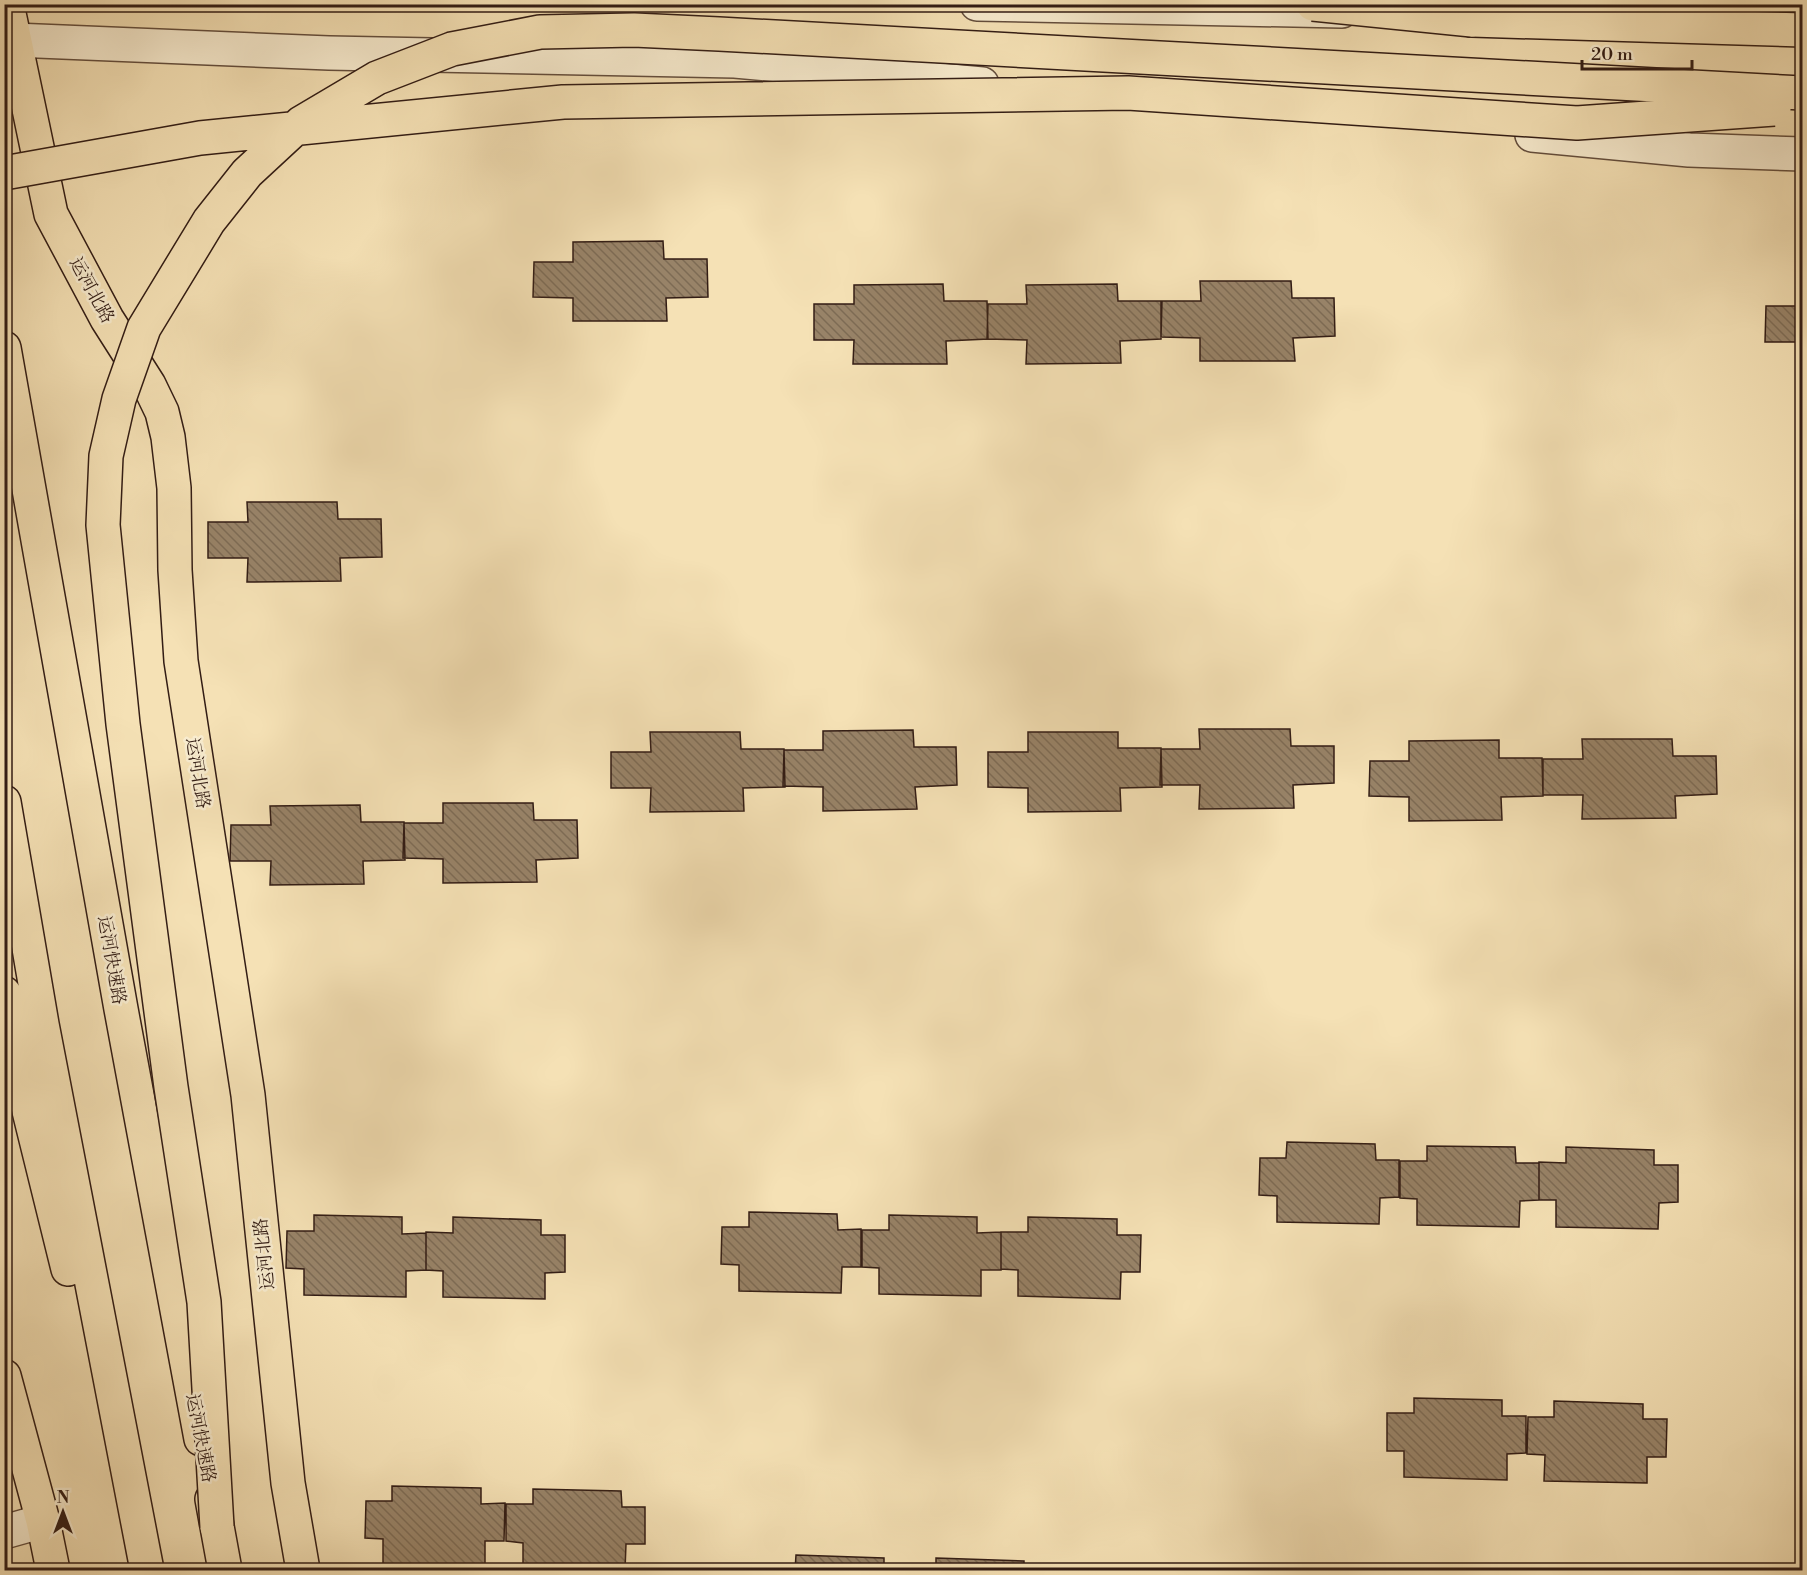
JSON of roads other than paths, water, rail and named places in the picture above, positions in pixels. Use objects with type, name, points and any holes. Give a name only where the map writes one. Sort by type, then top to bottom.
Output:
[{"type":"main road","name":"运河北路","points":[[7,4],[9,41],[51,214],[107,319],[149,385],[162,412],[168,436],[174,488],[175,570],[180,661],[248,1095],[288,1483],[303,1570]]},
{"type":"main road","points":[[1313,4],[1472,20],[1803,30]]},
{"type":"main road","points":[[1390,4],[1472,20]]},
{"type":"main road","points":[[217,1527],[204,1302],[171,1087],[123,724],[103,525],[106,456],[119,399],[144,328],[209,220],[247,174],[301,123],[377,78],[452,49],[540,32],[634,30],[1803,93]]},
{"type":"main road","points":[[4,173],[201,138],[563,102],[1128,93],[1577,123],[1803,107]]},
{"type":"main road","name":"运河快速路","points":[[4,348],[121,1009],[225,1570]]},
{"type":"main road","points":[[4,802],[42,1024],[145,1557]]},
{"type":"main road","points":[[4,993],[28,1110],[81,1323],[145,1557]]},
{"type":"main road","points":[[4,1376],[43,1521],[53,1570]]},
{"type":"street","points":[[977,4],[1803,18]]},
{"type":"street","points":[[9,41],[329,53],[735,61],[1689,150],[1803,154]]},
{"type":"street","points":[[4,1532],[43,1521]]}]
